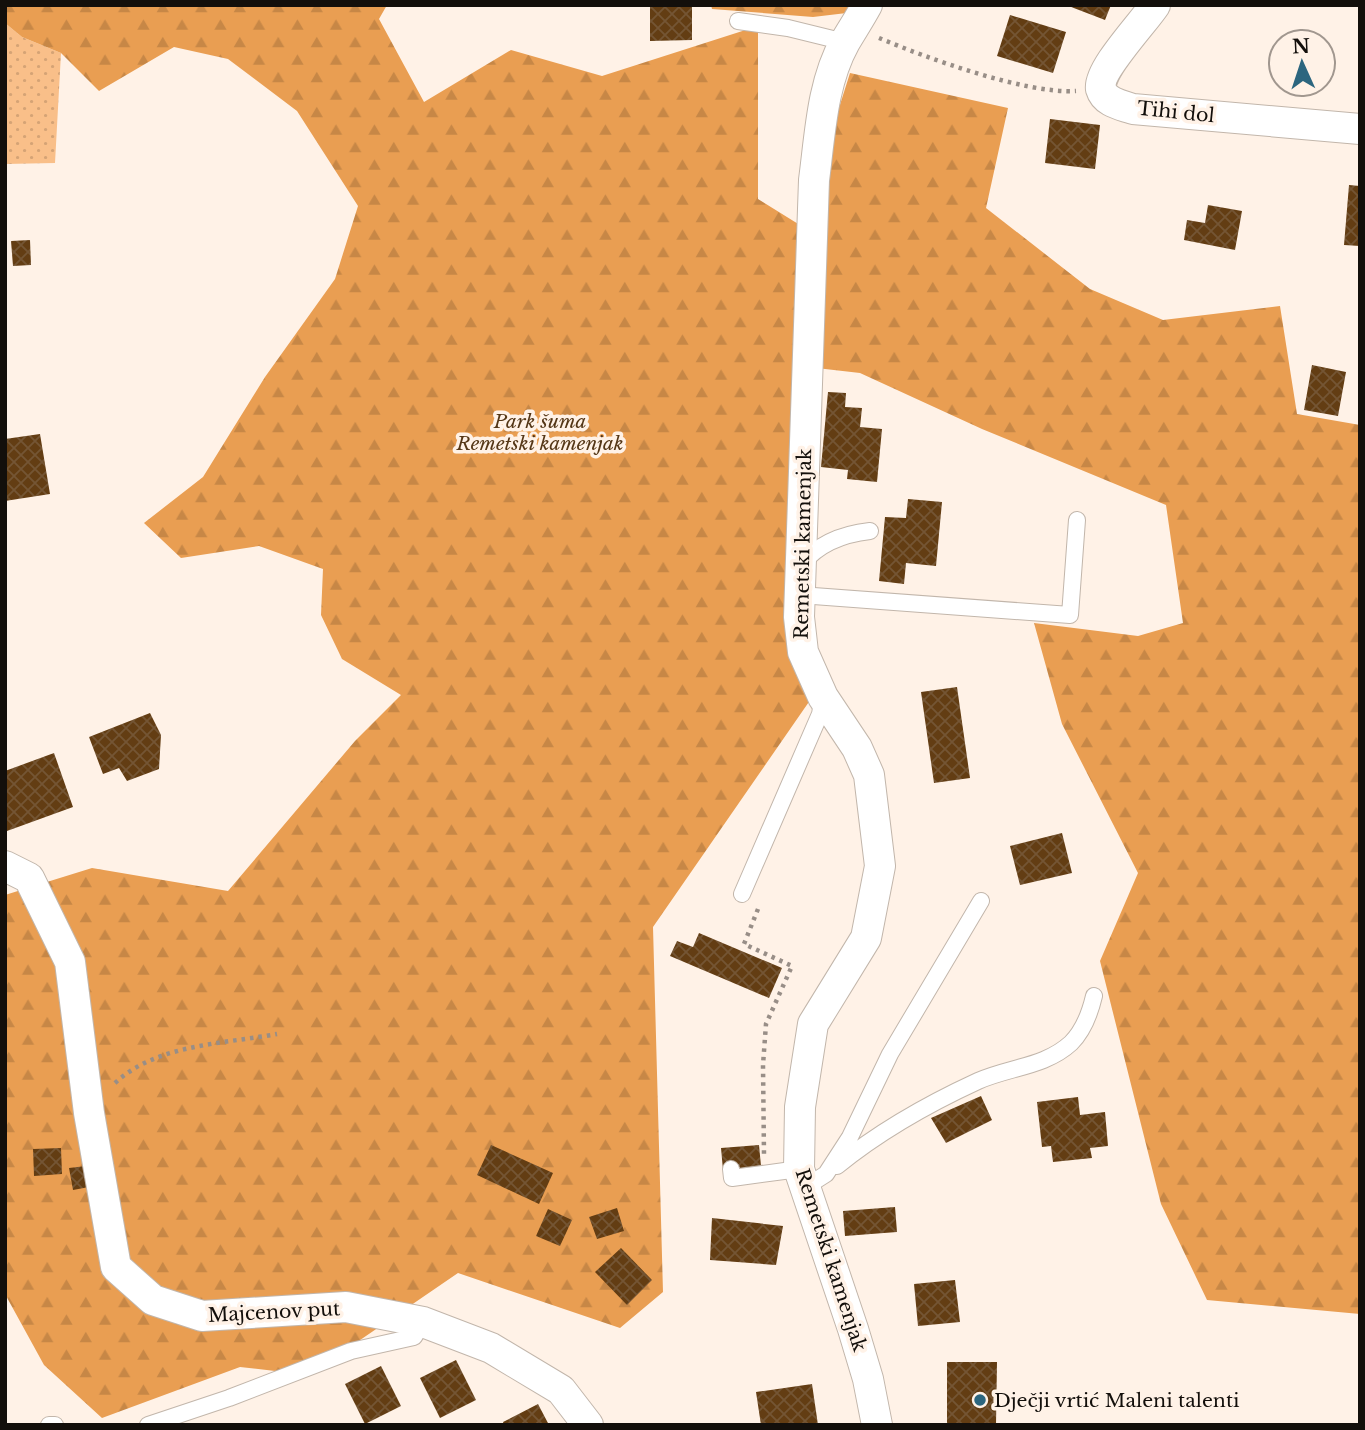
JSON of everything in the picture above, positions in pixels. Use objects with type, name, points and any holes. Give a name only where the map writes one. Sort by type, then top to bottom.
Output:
[{"type":"street","points":[[1101,89],[1103,74],[1155,5]]},
{"type":"street","name":"Remetski kamenjak","points":[[856,25],[831,78],[821,122],[814,180],[800,580],[803,652],[823,697],[857,748],[869,775],[880,866],[866,938],[813,1024],[800,1107],[810,1177],[868,1379],[877,1425]]},
{"type":"street","name":"Tihi dol","points":[[1101,89],[1109,101],[1133,109],[1360,129]]},
{"type":"street","name":"Majcenov put","points":[[5,866],[29,878],[70,962],[89,1113],[116,1267],[153,1300],[202,1317],[346,1307],[423,1322],[491,1348],[561,1390],[589,1425]]},
{"type":"lane","points":[[738,21],[788,28],[856,25]]},
{"type":"lane","points":[[870,531],[853,533],[814,548],[800,580],[1070,615],[1077,520]]},
{"type":"lane","points":[[742,894],[820,714],[823,697]]},
{"type":"lane","points":[[810,1177],[850,1137],[890,1054],[981,901]]},
{"type":"lane","points":[[731,1169],[732,1178],[810,1177],[920,1110],[981,1080],[1047,1060],[1072,1042],[1088,1018],[1094,996]]},
{"type":"lane","points":[[148,1425],[229,1398],[351,1351],[414,1337],[423,1322]]},
{"type":"lane","points":[[49,1425],[55,1425]]},
{"type":"path","points":[[856,25],[920,56],[1020,84],[1071,92],[1101,89]]},
{"type":"path","points":[[742,894],[762,898],[744,944],[792,966],[766,1024],[763,1065],[764,1165]]},
{"type":"path","points":[[89,1113],[131,1068],[166,1054],[277,1034]]},
{"type":"shaded area","points":[[5,23],[22,37],[61,53],[55,163],[5,164]]},
{"type":"green space","name":"Park šuma Remetski kamenjak","points":[[5,5],[387,5],[379,19],[424,102],[511,50],[602,76],[758,26],[758,199],[824,240],[833,127],[850,73],[1008,108],[986,208],[1090,289],[1163,320],[1280,306],[1297,414],[1360,425],[1360,1314],[1207,1300],[1161,1204],[1100,961],[1138,873],[1062,724],[1034,623],[1138,636],[1183,623],[1166,505],[982,429],[860,373],[799,366],[813,696],[653,927],[663,1292],[620,1328],[458,1273],[309,1375],[240,1367],[102,1418],[44,1365],[5,1294],[5,895],[92,868],[228,891],[355,741],[401,695],[342,659],[321,615],[323,569],[259,546],[181,558],[144,523],[203,477],[265,377],[335,279],[358,206],[297,111],[228,59],[174,47],[99,91],[61,53],[22,37],[5,23]]},
{"type":"green space","points":[[711,5],[857,5],[855,12],[813,17],[712,9]]},
{"type":"building","points":[[650,5],[692,5],[692,40],[650,41]]},
{"type":"building","points":[[1066,5],[1111,5],[1105,20]]},
{"type":"building","points":[[1010,15],[1066,32],[1053,73],[997,56]]},
{"type":"building","points":[[1050,119],[1100,125],[1095,169],[1045,163]]},
{"type":"building","points":[[1349,185],[1360,186],[1360,246],[1344,245]]},
{"type":"building","points":[[1208,205],[1242,211],[1235,250],[1184,240],[1187,220],[1205,223]]},
{"type":"building","points":[[30,240],[31,265],[13,266],[11,241]]},
{"type":"building","points":[[1312,365],[1346,372],[1338,416],[1304,410]]},
{"type":"building","points":[[828,392],[846,393],[845,407],[862,408],[860,427],[882,429],[877,482],[847,479],[848,470],[821,467]]},
{"type":"building","points":[[40,434],[50,494],[5,501],[5,439]]},
{"type":"building","points":[[908,499],[942,502],[936,566],[906,563],[904,584],[879,581],[885,517],[906,518]]},
{"type":"building","points":[[957,687],[970,778],[934,783],[921,692]]},
{"type":"building","points":[[150,713],[161,735],[159,769],[127,781],[119,768],[103,774],[89,737]]},
{"type":"building","points":[[54,753],[73,807],[7,831],[5,771]]},
{"type":"building","points":[[1062,833],[1072,873],[1020,885],[1010,846]]},
{"type":"building","points":[[699,933],[782,968],[769,998],[670,956],[677,941],[693,947]]},
{"type":"building","points":[[981,1096],[992,1120],[946,1143],[931,1118]]},
{"type":"building","points":[[1078,1097],[1080,1115],[1105,1112],[1108,1146],[1090,1148],[1092,1158],[1053,1162],[1051,1146],[1042,1147],[1037,1102]]},
{"type":"building","points":[[491,1145],[553,1173],[539,1204],[477,1175]]},
{"type":"building","points":[[759,1145],[761,1166],[723,1170],[721,1148]]},
{"type":"building","points":[[61,1148],[62,1174],[34,1176],[33,1149]]},
{"type":"building","points":[[86,1166],[89,1187],[73,1190],[69,1168]]},
{"type":"building","points":[[895,1207],[897,1232],[845,1236],[843,1211]]},
{"type":"building","points":[[617,1208],[624,1231],[597,1239],[589,1217]]},
{"type":"building","points":[[548,1209],[572,1220],[560,1246],[536,1236]]},
{"type":"building","points":[[712,1218],[783,1226],[776,1265],[710,1260]]},
{"type":"building","points":[[621,1248],[652,1280],[627,1305],[595,1272]]},
{"type":"building","points":[[955,1280],[960,1322],[918,1326],[914,1284]]},
{"type":"building","points":[[456,1360],[476,1400],[440,1418],[420,1378]]},
{"type":"building","points":[[947,1362],[997,1362],[996,1425],[947,1425]]},
{"type":"building","points":[[381,1366],[401,1406],[365,1424],[345,1384]]},
{"type":"building","points":[[812,1384],[818,1425],[761,1425],[756,1392]]},
{"type":"building","points":[[538,1404],[549,1425],[504,1425],[503,1422]]},
{"type":"place","name":"Dječji vrtić Maleni talenti","points":[[980,1400]]}]
